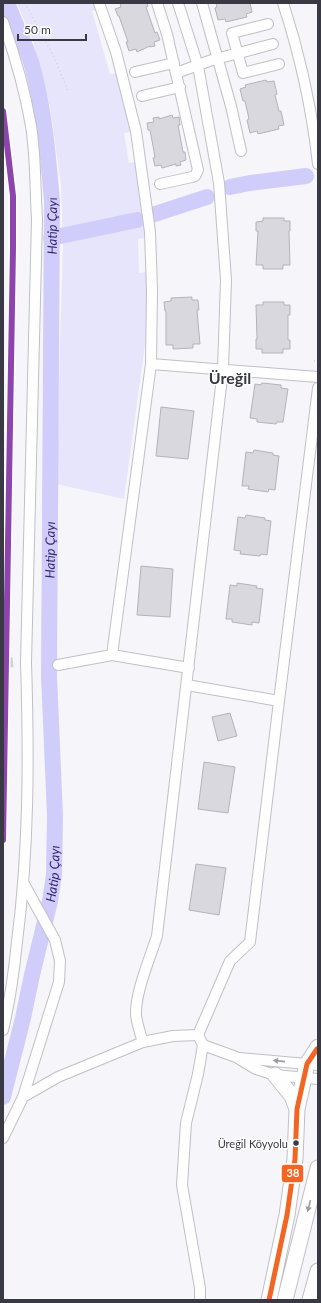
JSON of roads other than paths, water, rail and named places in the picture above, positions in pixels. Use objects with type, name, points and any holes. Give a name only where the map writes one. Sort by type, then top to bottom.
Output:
[{"type":"highway","points":[[269,1300],[288,1208],[295,1159],[297,1109],[312,1072],[318,1048]]},
{"type":"highway","points":[[275,1075],[292,1096],[297,1109]]},
{"type":"highway","points":[[285,1300],[318,1168]]},
{"type":"highway","points":[[310,1300],[318,1271]]},
{"type":"street","points":[[99,3],[116,52],[136,131],[150,232],[152,290],[151,364],[112,655]]},
{"type":"street","points":[[157,3],[167,34],[197,166],[197,173],[192,178],[160,184]]},
{"type":"street","points":[[143,1042],[136,1014],[137,1000],[157,936],[223,369],[226,280],[219,183],[198,66],[178,3]]},
{"type":"street","points":[[202,3],[242,150]]},
{"type":"street","points":[[283,3],[305,85],[318,163]]},
{"type":"street","points":[[3,22],[12,47],[31,126],[36,211],[26,662],[28,723],[27,827],[24,884],[9,1005],[3,1030]]},
{"type":"street","points":[[268,24],[232,33],[243,73],[278,64]]},
{"type":"street","points":[[135,72],[198,66],[273,44]]},
{"type":"street","points":[[142,96],[180,87]]},
{"type":"street","points":[[151,364],[318,377]]},
{"type":"street","points":[[200,1300],[200,1288],[182,1185],[186,1123],[198,1074],[203,1045],[198,1035],[230,961],[250,942],[318,388]]},
{"type":"street","points":[[58,665],[112,655],[189,668]]},
{"type":"street","points":[[15,662],[26,662]]},
{"type":"street","points":[[187,685],[280,701]]},
{"type":"street","points":[[4,1133],[23,1097],[59,982],[60,961],[55,940],[24,884]]},
{"type":"street","points":[[23,1097],[58,1077],[143,1042],[173,1036],[198,1035]]},
{"type":"street","points":[[203,1045],[236,1058],[256,1069],[275,1075],[312,1072]]},
{"type":"street","points":[[236,1058],[312,1072]]},
{"type":"waterway","name":"Hatip Çayı","points":[[3,1097],[50,901],[54,875],[55,816],[49,676],[52,201],[45,131],[39,96],[31,62],[7,3]]},
{"type":"waterway","points":[[230,187],[306,176]]},
{"type":"waterway","points":[[155,214],[207,197]]},
{"type":"waterway","points":[[51,238],[137,220]]},
{"type":"tunnel","points":[[3,663],[15,662]]},
{"type":"place","name":"Üreğil Köyyolu","points":[[296,1143]]},
{"type":"district","name":"Üreğil","points":[[230,377]]}]
